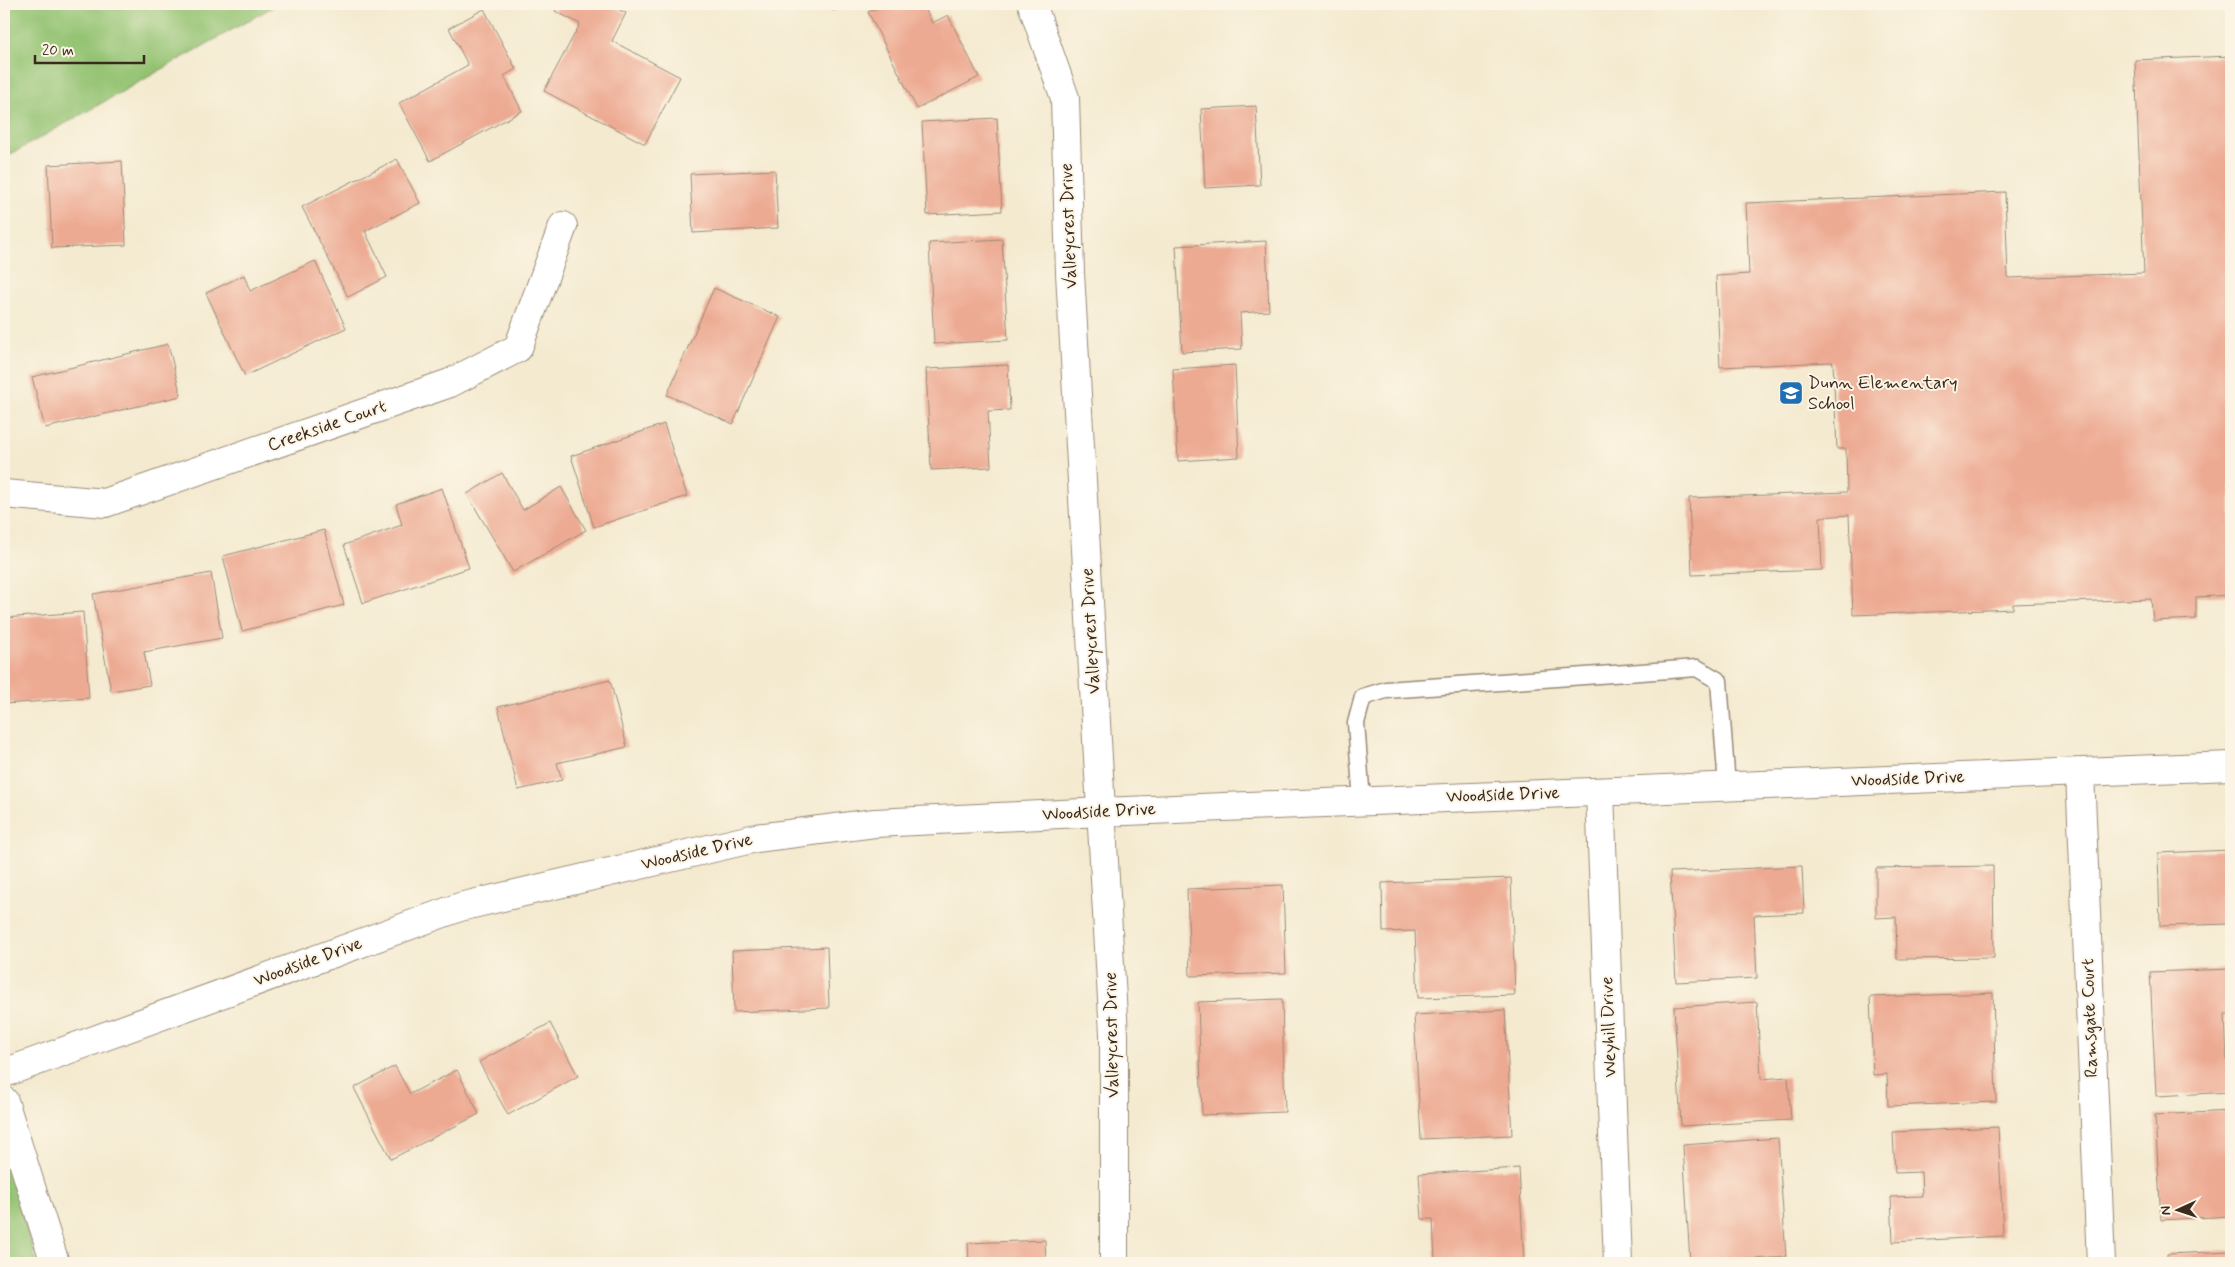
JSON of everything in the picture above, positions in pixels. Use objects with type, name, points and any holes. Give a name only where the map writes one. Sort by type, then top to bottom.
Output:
[{"type":"street","name":"Valleycrest Drive","points":[[1032,4],[1065,98],[1071,283],[1114,1034],[1114,1263]]},
{"type":"street","name":"Creekside Court","points":[[4,494],[104,503],[450,383],[518,348],[563,226]]},
{"type":"street","name":"Woodside Drive","points":[[4,1073],[460,907],[756,838],[875,823],[1362,801],[2231,766]]},
{"type":"street","name":"Ramsgate Court","points":[[2080,773],[2101,1263]]},
{"type":"street","name":"Weyhill Drive","points":[[1600,792],[1618,1263]]},
{"type":"street","points":[[4,1101],[55,1263]]},
{"type":"lane","points":[[1362,801],[1356,723],[1363,697],[1386,690],[1697,668],[1719,681],[1727,786]]},
{"type":"green space","points":[[4,4],[278,4],[4,158]]},
{"type":"green space","points":[[4,1155],[37,1263],[4,1263]]},
{"type":"building","points":[[559,4],[608,4],[626,13],[612,41],[680,77],[645,144],[544,91],[580,24],[555,11]]},
{"type":"building","points":[[826,4],[840,4],[834,11]]},
{"type":"building","points":[[885,4],[923,4],[932,23],[948,15],[979,77],[917,109],[868,12]]},
{"type":"building","points":[[484,9],[516,69],[504,76],[522,111],[430,161],[399,103],[468,65],[449,28]]},
{"type":"building","points":[[2231,56],[2231,595],[2196,597],[2196,619],[2153,621],[2151,599],[2013,604],[2013,609],[1853,615],[1849,515],[1820,517],[1822,570],[1692,575],[1689,498],[1847,492],[1846,449],[1837,449],[1833,362],[1720,367],[1716,276],[1749,274],[1746,203],[2005,192],[2008,278],[2144,273],[2135,60]]},
{"type":"building","points":[[1256,106],[1260,185],[1205,188],[1201,109]]},
{"type":"building","points":[[997,118],[1002,211],[927,215],[922,122]]},
{"type":"building","points":[[397,159],[420,203],[365,231],[387,277],[348,297],[302,207]]},
{"type":"building","points":[[122,161],[126,245],[52,248],[48,165]]},
{"type":"building","points":[[775,170],[778,228],[693,233],[690,174]]},
{"type":"building","points":[[1002,239],[1008,340],[934,344],[929,243]]},
{"type":"building","points":[[1266,241],[1269,311],[1240,313],[1242,349],[1182,352],[1176,246]]},
{"type":"building","points":[[315,261],[346,328],[245,376],[206,293],[244,275],[250,291]]},
{"type":"building","points":[[714,288],[780,317],[733,424],[667,395]]},
{"type":"building","points":[[168,344],[181,396],[45,428],[32,377]]},
{"type":"building","points":[[1008,365],[1010,410],[988,411],[991,467],[931,470],[926,369]]},
{"type":"building","points":[[1235,365],[1239,457],[1178,461],[1173,369]]},
{"type":"building","points":[[664,424],[687,496],[594,527],[571,456]]},
{"type":"building","points":[[502,473],[523,510],[561,487],[586,530],[513,572],[467,494]]},
{"type":"building","points":[[442,488],[469,568],[363,603],[344,545],[402,525],[396,504]]},
{"type":"building","points":[[324,530],[344,605],[242,631],[223,556]]},
{"type":"building","points":[[211,573],[222,638],[144,652],[150,685],[111,691],[93,594]]},
{"type":"building","points":[[83,612],[89,698],[4,704],[4,618]]},
{"type":"building","points":[[610,680],[627,747],[557,763],[562,780],[518,790],[498,707]]},
{"type":"building","points":[[2231,850],[2231,924],[2160,926],[2158,853]]},
{"type":"building","points":[[1802,866],[1804,913],[1754,915],[1757,978],[1676,982],[1670,872]]},
{"type":"building","points":[[1993,866],[1994,958],[1897,959],[1896,917],[1876,918],[1876,868]]},
{"type":"building","points":[[1511,878],[1515,995],[1418,998],[1415,931],[1383,932],[1382,883]]},
{"type":"building","points":[[1283,885],[1286,973],[1190,976],[1187,889]]},
{"type":"building","points":[[827,947],[829,1008],[734,1012],[732,951]]},
{"type":"building","points":[[2231,969],[2231,1014],[2225,1014],[2227,1061],[2231,1060],[2231,1092],[2156,1096],[2150,972]]},
{"type":"building","points":[[1993,993],[1996,1102],[1888,1106],[1887,1074],[1873,1075],[1870,997]]},
{"type":"building","points":[[1282,999],[1285,1112],[1202,1115],[1198,1002]]},
{"type":"building","points":[[1757,1002],[1761,1079],[1788,1077],[1791,1120],[1681,1126],[1674,1007]]},
{"type":"building","points":[[1505,1010],[1512,1135],[1421,1139],[1414,1015]]},
{"type":"building","points":[[550,1023],[578,1076],[508,1115],[479,1062]]},
{"type":"building","points":[[395,1066],[410,1094],[457,1070],[479,1114],[391,1159],[354,1088]]},
{"type":"building","points":[[2231,1111],[2231,1216],[2161,1220],[2155,1115]]},
{"type":"building","points":[[1998,1127],[2003,1236],[1893,1242],[1891,1197],[1922,1196],[1921,1172],[1895,1173],[1893,1132]]},
{"type":"building","points":[[1778,1138],[1786,1257],[1690,1263],[1683,1145]]},
{"type":"building","points":[[1519,1168],[1524,1263],[1435,1263],[1433,1219],[1422,1219],[1419,1174]]},
{"type":"building","points":[[1045,1240],[1046,1263],[969,1263],[968,1243]]},
{"type":"building","points":[[2231,1251],[2231,1263],[2167,1263],[2167,1254]]},
{"type":"place","name":"Dunn Elementary School","points":[[1791,393]]}]
